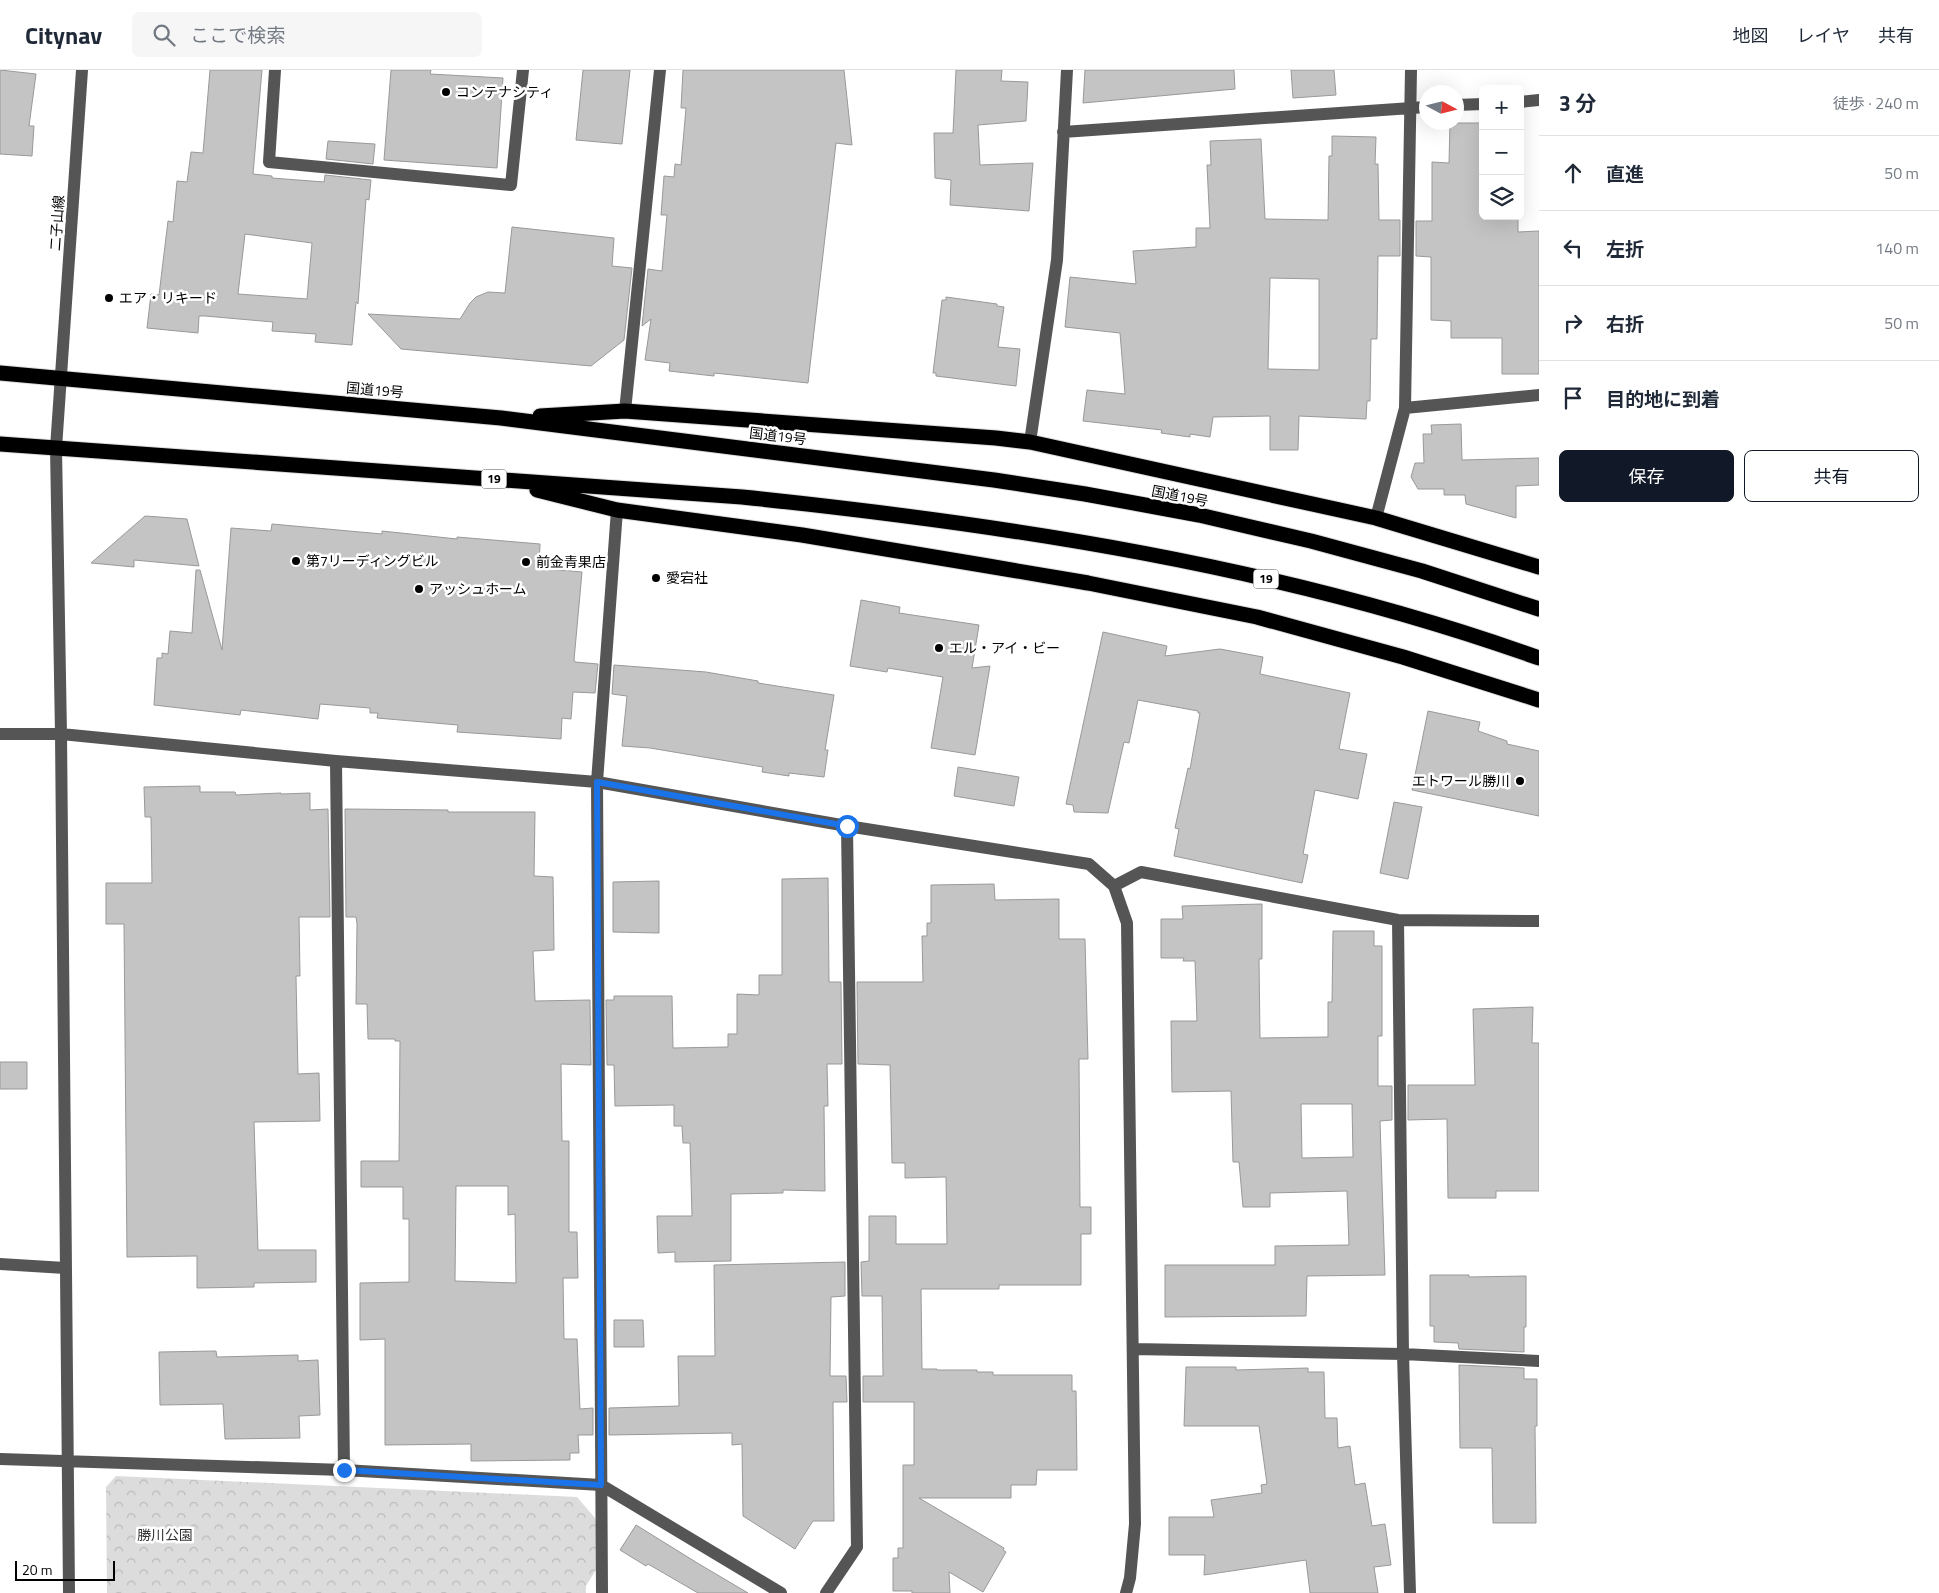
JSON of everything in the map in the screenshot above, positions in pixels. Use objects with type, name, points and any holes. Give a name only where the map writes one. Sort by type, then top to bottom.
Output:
[{"type":"highway","name":"国道19号","points":[[0,373],[501,418],[994,480],[1085,494],[1198,515],[1310,541],[1422,571],[1539,609]]},
{"type":"highway","points":[[501,418],[625,411],[977,436],[1030,442],[1376,518],[1539,567]]},
{"type":"highway","name":"19","points":[[0,444],[742,497],[853,509],[1077,541],[1187,561],[1301,587],[1412,618],[1539,658]]},
{"type":"highway","points":[[497,480],[617,510],[802,536],[988,566],[1088,583],[1257,616],[1403,657],[1539,700]]},
{"type":"street","name":"二子山線","points":[[69,1593],[61,734],[56,448],[82,70]]},
{"type":"street","points":[[275,70],[269,162],[511,186],[523,70]]},
{"type":"street","points":[[625,411],[660,70]]},
{"type":"street","points":[[1030,442],[1057,260],[1067,70]]},
{"type":"street","points":[[1376,518],[1404,408],[1411,70]]},
{"type":"street","points":[[1524,102],[1539,100]]},
{"type":"street","points":[[1464,105],[1479,104]]},
{"type":"street","points":[[1063,132],[1419,107]]},
{"type":"street","points":[[1404,408],[1539,395]]},
{"type":"street","points":[[602,1593],[597,782],[617,510]]},
{"type":"street","points":[[0,734],[61,734],[336,761],[597,782],[847,826],[1089,864],[1114,886],[1127,923],[1134,1524],[1130,1578],[1126,1593]]},
{"type":"street","points":[[336,761],[344,1470]]},
{"type":"street","points":[[826,1593],[857,1547],[847,826]]},
{"type":"street","points":[[1114,886],[1141,872],[1398,920],[1539,921]]},
{"type":"street","points":[[1398,920],[1403,1354],[1410,1593]]},
{"type":"street","points":[[0,1264],[65,1268]]},
{"type":"street","points":[[1133,1349],[1403,1354],[1539,1361]]},
{"type":"street","points":[[0,1459],[344,1470],[601,1485],[781,1593]]},
{"type":"green space","name":"勝川公園","points":[[116,1476],[577,1497],[595,1518],[600,1541],[597,1568],[586,1586],[586,1593],[107,1593],[106,1487]]},
{"type":"building","points":[[0,70],[36,74],[29,126],[34,126],[32,156],[0,154]]},
{"type":"building","points":[[210,70],[262,70],[253,174],[272,176],[272,178],[324,182],[325,175],[371,180],[369,200],[366,199],[358,304],[356,302],[352,345],[315,342],[316,334],[272,331],[273,322],[205,316],[199,316],[198,333],[147,328],[151,294],[159,295],[168,221],[173,222],[177,181],[187,182],[191,152],[203,153]],"holes":[[[245,234],[312,243],[307,299],[238,294]]]},
{"type":"building","points":[[391,70],[431,70],[430,74],[503,78],[497,168],[384,160]]},
{"type":"building","points":[[583,70],[630,70],[622,144],[576,140]]},
{"type":"building","points":[[683,70],[844,70],[852,145],[836,143],[808,383],[714,373],[714,376],[669,371],[670,363],[645,360],[651,319],[642,326],[648,269],[662,271],[667,215],[661,215],[664,176],[674,177],[675,164],[681,165],[686,108],[681,108]]},
{"type":"building","points":[[956,70],[1002,70],[1001,81],[1028,82],[1026,121],[978,125],[980,165],[1033,163],[1029,211],[950,205],[951,180],[935,178],[934,133],[953,133]]},
{"type":"building","points":[[1085,70],[1234,70],[1235,89],[1083,103]]},
{"type":"building","points":[[1291,70],[1334,70],[1336,95],[1293,98]]},
{"type":"building","points":[[1464,123],[1479,123],[1479,220],[1518,220],[1518,232],[1539,231],[1539,374],[1502,374],[1502,338],[1451,338],[1451,321],[1431,320],[1431,257],[1416,256],[1416,221],[1432,221],[1432,162],[1449,163],[1450,130],[1464,130]]},
{"type":"building","points":[[1332,136],[1376,137],[1375,164],[1378,164],[1379,220],[1400,220],[1400,256],[1378,256],[1377,339],[1371,339],[1370,401],[1367,401],[1366,419],[1299,416],[1298,450],[1270,450],[1270,416],[1213,417],[1210,437],[1190,434],[1190,437],[1161,433],[1162,430],[1083,421],[1087,390],[1125,394],[1120,333],[1065,327],[1070,277],[1136,284],[1133,251],[1196,247],[1196,228],[1210,228],[1207,165],[1211,165],[1210,141],[1261,139],[1265,219],[1328,220],[1329,156],[1332,156]],"holes":[[[1270,278],[1319,279],[1319,370],[1268,369]]]},
{"type":"building","points":[[328,141],[375,144],[373,164],[326,159]]},
{"type":"building","points":[[512,227],[614,238],[612,266],[632,268],[624,340],[591,366],[401,349],[368,314],[460,319],[476,297],[488,292],[505,293]]},
{"type":"building","points":[[946,297],[997,304],[997,306],[1004,307],[998,347],[1020,349],[1016,386],[936,376],[936,373],[933,373],[942,300],[946,300]]},
{"type":"building","points":[[1461,424],[1462,460],[1539,458],[1539,485],[1516,486],[1516,518],[1466,504],[1465,495],[1444,495],[1444,489],[1418,489],[1411,477],[1415,463],[1424,463],[1423,434],[1432,434],[1431,425]]},
{"type":"building","points":[[145,516],[187,519],[199,566],[134,560],[134,567],[91,563]]},
{"type":"building","points":[[272,524],[382,534],[382,531],[457,539],[457,537],[540,544],[539,568],[582,572],[574,660],[575,662],[598,664],[595,693],[573,692],[571,719],[562,718],[561,739],[457,732],[458,725],[377,718],[378,713],[370,713],[370,708],[320,704],[318,719],[241,710],[240,715],[154,705],[157,658],[162,658],[162,653],[168,654],[170,631],[192,633],[196,570],[200,570],[222,650],[231,528],[271,531]]},
{"type":"building","points":[[861,600],[900,607],[899,613],[979,625],[972,668],[990,666],[975,755],[931,748],[943,677],[888,668],[887,672],[850,666]]},
{"type":"building","points":[[1103,632],[1167,646],[1165,656],[1220,649],[1263,657],[1260,674],[1350,693],[1339,749],[1367,754],[1358,799],[1315,790],[1303,854],[1308,855],[1302,883],[1174,856],[1179,829],[1175,828],[1188,768],[1190,769],[1200,713],[1198,711],[1138,700],[1129,743],[1124,742],[1108,813],[1074,812],[1073,805],[1066,804]]},
{"type":"building","points":[[614,665],[706,672],[758,681],[758,683],[834,695],[825,750],[828,750],[824,777],[789,773],[789,776],[762,772],[763,767],[650,748],[622,746],[627,696],[612,694]]},
{"type":"building","points":[[1428,711],[1480,722],[1478,731],[1507,741],[1507,744],[1539,751],[1539,816],[1412,790]]},
{"type":"building","points":[[958,767],[1019,777],[1014,806],[954,796]]},
{"type":"building","points":[[200,786],[200,792],[235,792],[236,795],[310,793],[310,810],[328,809],[330,917],[299,917],[300,976],[296,976],[298,1074],[319,1073],[320,1121],[254,1122],[258,1250],[316,1250],[316,1282],[254,1283],[254,1287],[197,1288],[197,1256],[127,1257],[124,924],[106,924],[106,883],[152,883],[151,817],[145,817],[144,787]]},
{"type":"building","points":[[1394,802],[1422,807],[1408,879],[1380,873]]},
{"type":"building","points":[[345,809],[535,812],[534,876],[553,877],[554,950],[533,951],[535,1001],[590,1000],[591,1065],[561,1064],[562,1141],[569,1141],[569,1232],[577,1232],[578,1278],[563,1278],[564,1339],[577,1339],[580,1409],[593,1408],[593,1435],[578,1435],[579,1453],[570,1453],[570,1460],[471,1461],[471,1444],[385,1445],[385,1339],[360,1340],[360,1283],[409,1282],[409,1219],[403,1219],[403,1187],[361,1187],[361,1161],[399,1161],[400,1041],[395,1041],[395,1039],[368,1039],[367,1004],[356,1004],[356,917],[346,917]],"holes":[[[456,1186],[508,1186],[508,1215],[515,1214],[516,1283],[455,1281]]]},
{"type":"building","points":[[828,878],[829,982],[841,982],[842,1064],[827,1064],[828,1106],[824,1106],[825,1191],[783,1190],[783,1193],[731,1194],[731,1261],[675,1262],[675,1252],[658,1253],[657,1216],[692,1216],[690,1143],[683,1143],[682,1126],[674,1126],[674,1105],[615,1106],[614,1065],[607,1065],[606,1000],[614,1000],[614,996],[672,996],[673,1048],[728,1047],[728,1034],[737,1034],[737,994],[759,995],[759,975],[782,975],[782,879]]},
{"type":"building","points":[[659,881],[659,933],[613,932],[613,882]]},
{"type":"building","points":[[994,884],[995,900],[1059,899],[1059,939],[1085,939],[1088,1059],[1079,1059],[1080,1207],[1091,1207],[1091,1234],[1081,1234],[1081,1285],[999,1285],[999,1289],[921,1289],[922,1369],[977,1370],[977,1372],[993,1372],[993,1375],[1072,1375],[1072,1391],[1076,1391],[1077,1470],[1037,1470],[1036,1485],[1011,1485],[1011,1498],[919,1498],[1004,1548],[1003,1550],[1006,1552],[983,1592],[949,1572],[950,1593],[893,1591],[893,1558],[898,1558],[898,1548],[903,1548],[903,1465],[914,1465],[914,1402],[863,1402],[863,1376],[883,1376],[882,1296],[862,1296],[861,1262],[869,1261],[869,1216],[896,1216],[896,1244],[947,1244],[946,1177],[905,1178],[905,1163],[892,1163],[890,1065],[858,1064],[857,982],[923,982],[922,936],[927,936],[927,923],[931,923],[931,885]]},
{"type":"building","points":[[1262,904],[1262,959],[1259,959],[1260,1038],[1328,1037],[1328,1002],[1332,1002],[1333,931],[1374,931],[1374,946],[1382,946],[1382,1036],[1378,1036],[1378,1086],[1392,1086],[1392,1120],[1380,1121],[1385,1275],[1307,1276],[1306,1316],[1165,1317],[1165,1265],[1275,1265],[1275,1246],[1349,1245],[1347,1191],[1270,1193],[1270,1207],[1243,1207],[1239,1162],[1233,1162],[1231,1091],[1172,1092],[1171,1021],[1197,1021],[1195,961],[1183,961],[1184,958],[1161,958],[1161,919],[1183,919],[1182,906]],"holes":[[[1301,1104],[1352,1104],[1353,1157],[1302,1158]]]},
{"type":"building","points":[[1533,1007],[1532,1043],[1539,1043],[1539,1191],[1496,1191],[1496,1198],[1448,1198],[1447,1119],[1408,1120],[1408,1085],[1475,1085],[1473,1009]]},
{"type":"building","points":[[0,1062],[27,1062],[27,1089],[0,1089]]},
{"type":"building","points":[[845,1262],[845,1296],[831,1297],[830,1376],[846,1376],[847,1402],[833,1402],[834,1521],[813,1521],[795,1549],[743,1516],[742,1444],[732,1445],[732,1433],[609,1435],[609,1408],[679,1406],[678,1356],[715,1356],[714,1265]]},
{"type":"building","points":[[1430,1275],[1469,1275],[1469,1277],[1526,1276],[1524,1352],[1459,1349],[1458,1343],[1434,1342],[1434,1326],[1430,1326]]},
{"type":"building","points":[[614,1320],[643,1320],[644,1347],[614,1347]]},
{"type":"building","points":[[216,1351],[217,1357],[298,1355],[298,1361],[318,1360],[320,1415],[299,1416],[300,1438],[225,1439],[223,1404],[160,1405],[159,1352]]},
{"type":"building","points":[[1459,1365],[1524,1368],[1524,1379],[1537,1379],[1537,1426],[1535,1426],[1536,1523],[1493,1523],[1492,1448],[1460,1448]]},
{"type":"building","points":[[1186,1367],[1236,1367],[1236,1370],[1308,1368],[1308,1372],[1324,1372],[1325,1418],[1337,1418],[1338,1448],[1350,1446],[1355,1485],[1365,1483],[1372,1526],[1385,1524],[1391,1565],[1374,1567],[1378,1593],[1310,1593],[1306,1560],[1204,1575],[1205,1555],[1169,1555],[1169,1517],[1214,1517],[1211,1500],[1262,1493],[1261,1485],[1267,1484],[1259,1426],[1184,1426]]},
{"type":"building","points":[[636,1525],[748,1593],[698,1593],[648,1564],[646,1566],[620,1550]]},
{"type":"place","name":"コンテナシティ","points":[[446,92]]},
{"type":"place","name":"エア・リキード","points":[[109,298]]},
{"type":"place","name":"第7リーディングビル","points":[[296,561]]},
{"type":"place","name":"前金青果店","points":[[526,562]]},
{"type":"place","name":"愛宕社","points":[[656,578]]},
{"type":"place","name":"アッシュホーム","points":[[419,589]]},
{"type":"place","name":"エル・アイ・ビー","points":[[939,648]]},
{"type":"place","name":"エトワール勝川","points":[[1520,781]]},
{"type":"route","points":[[344,1470],[601,1485],[597,782],[847,826]]}]
